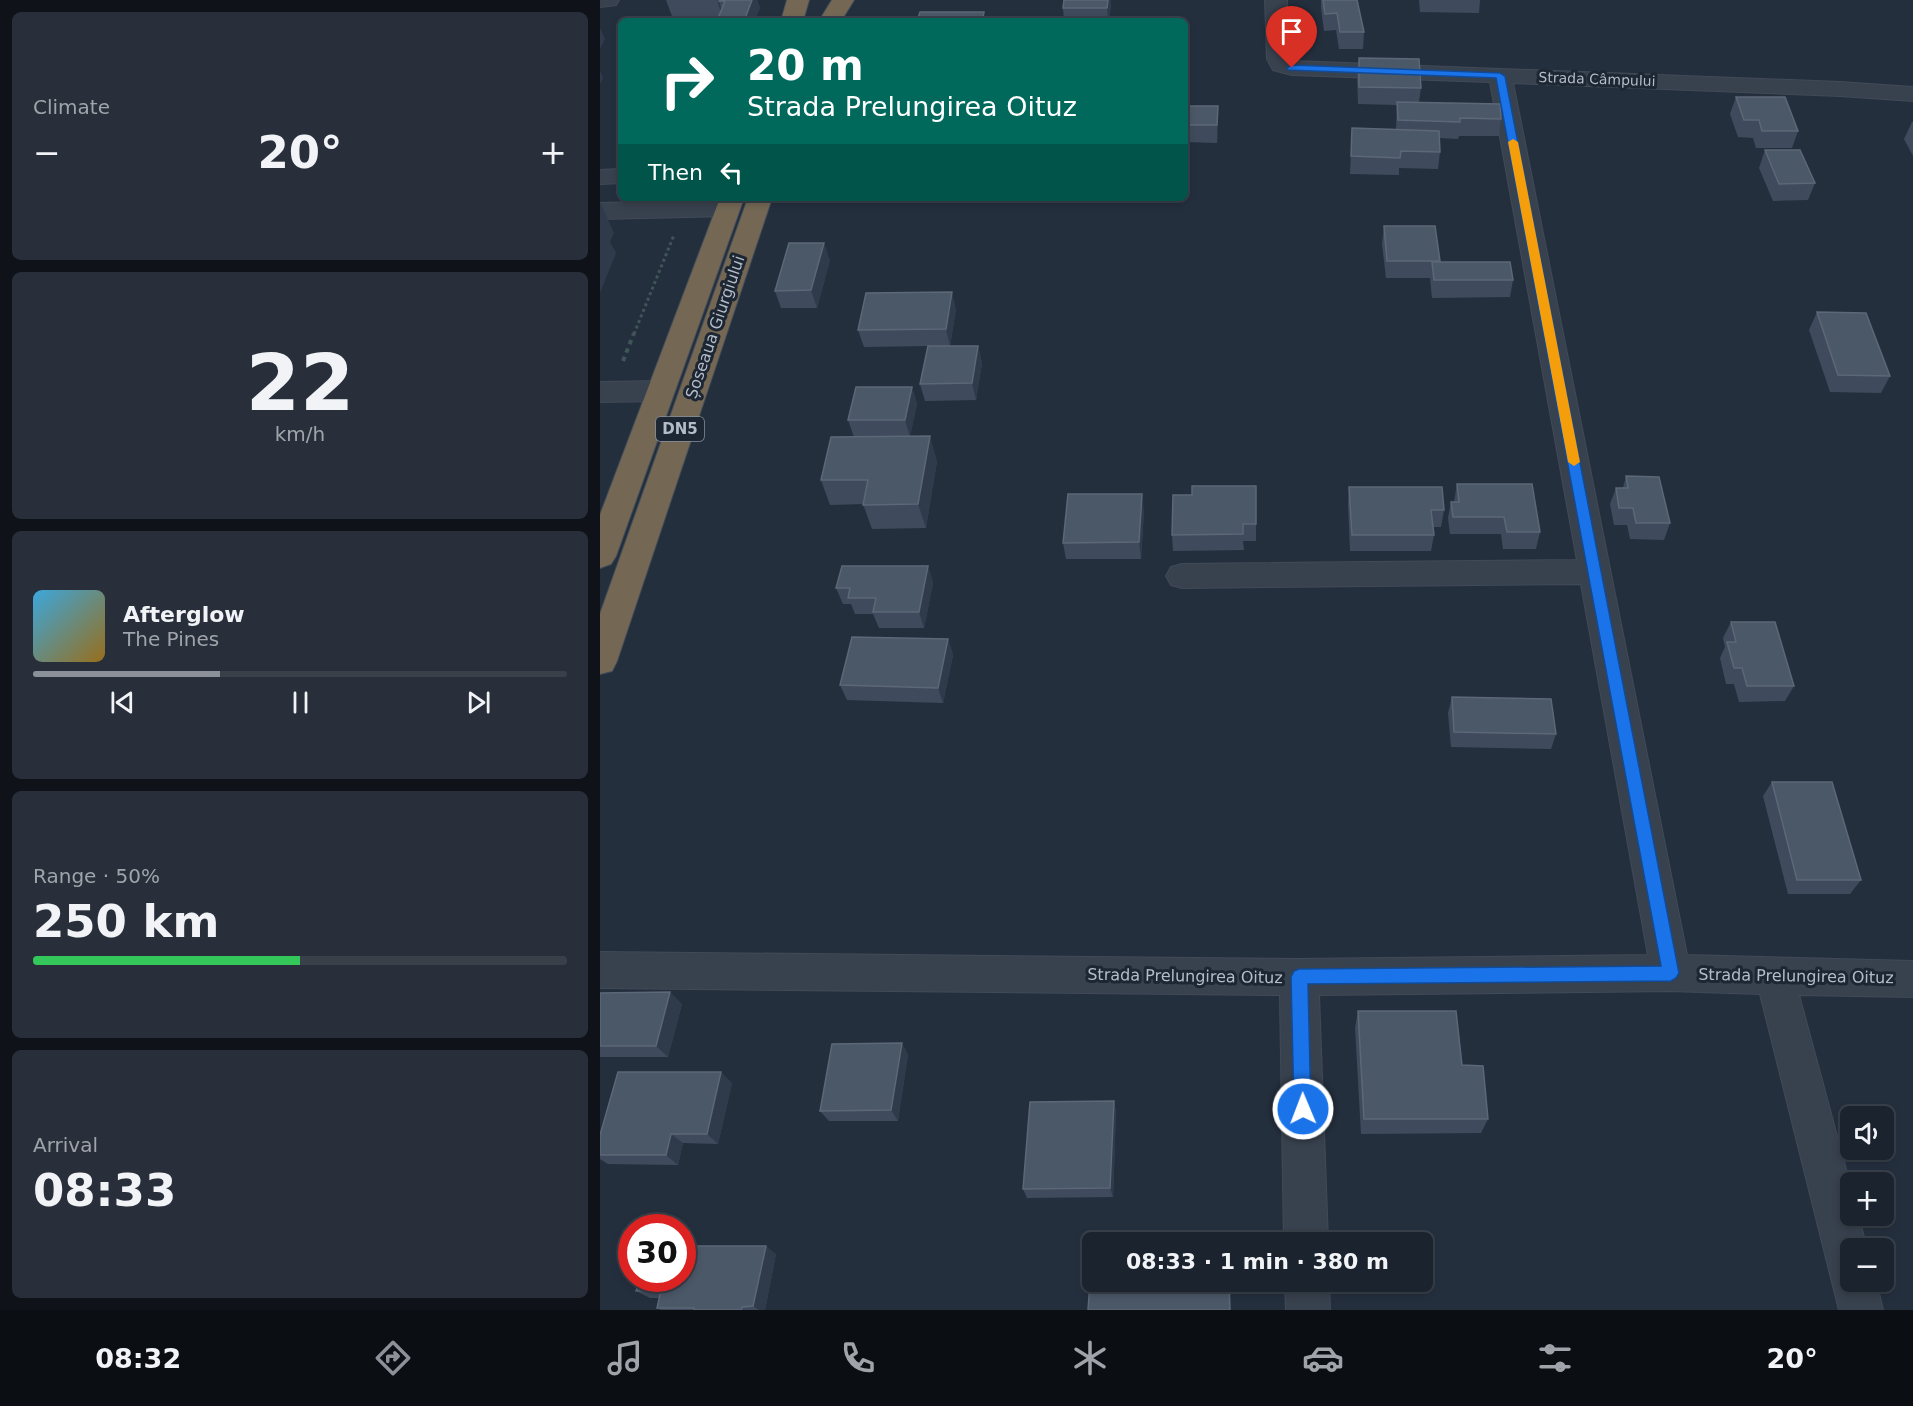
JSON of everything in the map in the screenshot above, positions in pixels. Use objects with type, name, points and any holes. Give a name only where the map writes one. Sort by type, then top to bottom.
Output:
[{"type":"highway","points":[[793,18],[798,0]]},
{"type":"highway","points":[[832,18],[843,0]]},
{"type":"highway","name":"Șoseaua Giurgiului","points":[[600,661],[759,201]]},
{"type":"highway","name":"Șoseaua Giurgiului","points":[[600,556],[730,203]]},
{"type":"street","points":[[600,1],[608,0]]},
{"type":"street","name":"Strada Câmpului","points":[[1276,0],[1278,59],[1281,65],[1292,68],[1839,89],[1913,94]]},
{"type":"street","points":[[1500,76],[1671,973]]},
{"type":"street","points":[[600,177],[618,176]]},
{"type":"street","points":[[600,211],[685,209],[730,203]]},
{"type":"street","points":[[605,392],[661,391]]},
{"type":"street","points":[[1182,576],[1594,572]]},
{"type":"street","name":"Strada Prelungirea Oituz","points":[[600,970],[1299,977],[1671,973],[1913,979]]},
{"type":"street","points":[[1775,976],[1842,1238]]},
{"type":"street","points":[[1299,977],[1306,1232]]},
{"type":"street","points":[[1307,1292],[1308,1310]]},
{"type":"street","points":[[1857,1292],[1861,1310]]},
{"type":"path","points":[[605,392],[685,209]]},
{"type":"building","points":[[752,0],[745,18],[718,18],[725,1],[719,1]]},
{"type":"building","points":[[1064,0],[1108,0],[1107,8],[1063,8]]},
{"type":"building","points":[[1323,0],[1357,0],[1364,32],[1340,32],[1337,13],[1325,14]]},
{"type":"building","points":[[920,12],[984,12],[983,18],[918,18]]},
{"type":"building","points":[[1359,58],[1419,59],[1421,88],[1359,87]]},
{"type":"building","points":[[1736,97],[1785,97],[1798,131],[1762,131],[1759,120],[1744,120]]},
{"type":"building","points":[[1397,102],[1500,104],[1501,119],[1460,118],[1460,122],[1398,120]]},
{"type":"building","points":[[1188,106],[1218,106],[1217,125],[1188,125]]},
{"type":"building","points":[[1352,128],[1439,131],[1440,152],[1401,151],[1400,158],[1351,156]]},
{"type":"building","points":[[1765,150],[1800,150],[1815,183],[1779,184]]},
{"type":"building","points":[[1384,226],[1435,226],[1440,261],[1387,261]]},
{"type":"building","points":[[789,243],[824,243],[811,290],[775,291]]},
{"type":"building","points":[[1432,262],[1510,262],[1513,280],[1434,280]]},
{"type":"building","points":[[952,292],[946,329],[858,330],[866,293]]},
{"type":"building","points":[[1817,312],[1866,313],[1890,376],[1838,375]]},
{"type":"building","points":[[928,346],[978,346],[972,383],[920,384]]},
{"type":"building","points":[[856,387],[912,387],[905,420],[848,420]]},
{"type":"building","points":[[930,436],[918,504],[863,505],[868,480],[821,480],[831,437]]},
{"type":"building","points":[[1626,476],[1659,477],[1670,523],[1636,523],[1633,508],[1619,508],[1616,488],[1628,488]]},
{"type":"building","points":[[1457,484],[1532,484],[1540,532],[1507,532],[1504,517],[1453,517],[1451,502],[1459,502]]},
{"type":"building","points":[[1192,486],[1256,486],[1256,524],[1243,524],[1243,534],[1172,535],[1173,495],[1192,495]]},
{"type":"building","points":[[1349,487],[1442,487],[1444,510],[1431,510],[1434,535],[1352,535]]},
{"type":"building","points":[[1068,494],[1142,494],[1139,542],[1063,543]]},
{"type":"building","points":[[842,566],[928,566],[919,612],[873,612],[876,598],[848,598],[850,588],[836,588]]},
{"type":"building","points":[[1731,622],[1775,622],[1794,686],[1747,686],[1742,668],[1734,668],[1727,642],[1736,642]]},
{"type":"building","points":[[852,637],[948,639],[938,688],[840,685]]},
{"type":"building","points":[[1452,697],[1551,699],[1556,734],[1454,732]]},
{"type":"building","points":[[1772,782],[1832,782],[1861,880],[1797,880]]},
{"type":"building","points":[[670,992],[656,1046],[600,1046],[600,993]]},
{"type":"building","points":[[1358,1011],[1456,1011],[1462,1065],[1483,1066],[1488,1119],[1364,1119]]},
{"type":"building","points":[[902,1043],[891,1110],[820,1111],[832,1044]]},
{"type":"building","points":[[618,1072],[721,1072],[707,1134],[671,1134],[666,1155],[600,1155],[600,1135]]},
{"type":"building","points":[[1114,1101],[1110,1188],[1023,1189],[1030,1102]]},
{"type":"building","points":[[696,1246],[766,1246],[753,1306],[742,1307],[741,1310],[657,1308],[661,1292],[696,1292]]},
{"type":"building","points":[[1089,1292],[1229,1292],[1230,1310],[1088,1310]]},
{"type":"slow traffic","points":[[1513,142],[1574,462]]},
{"type":"route","points":[[1292,68],[1500,76],[1671,973],[1299,977],[1303,1109]]}]
